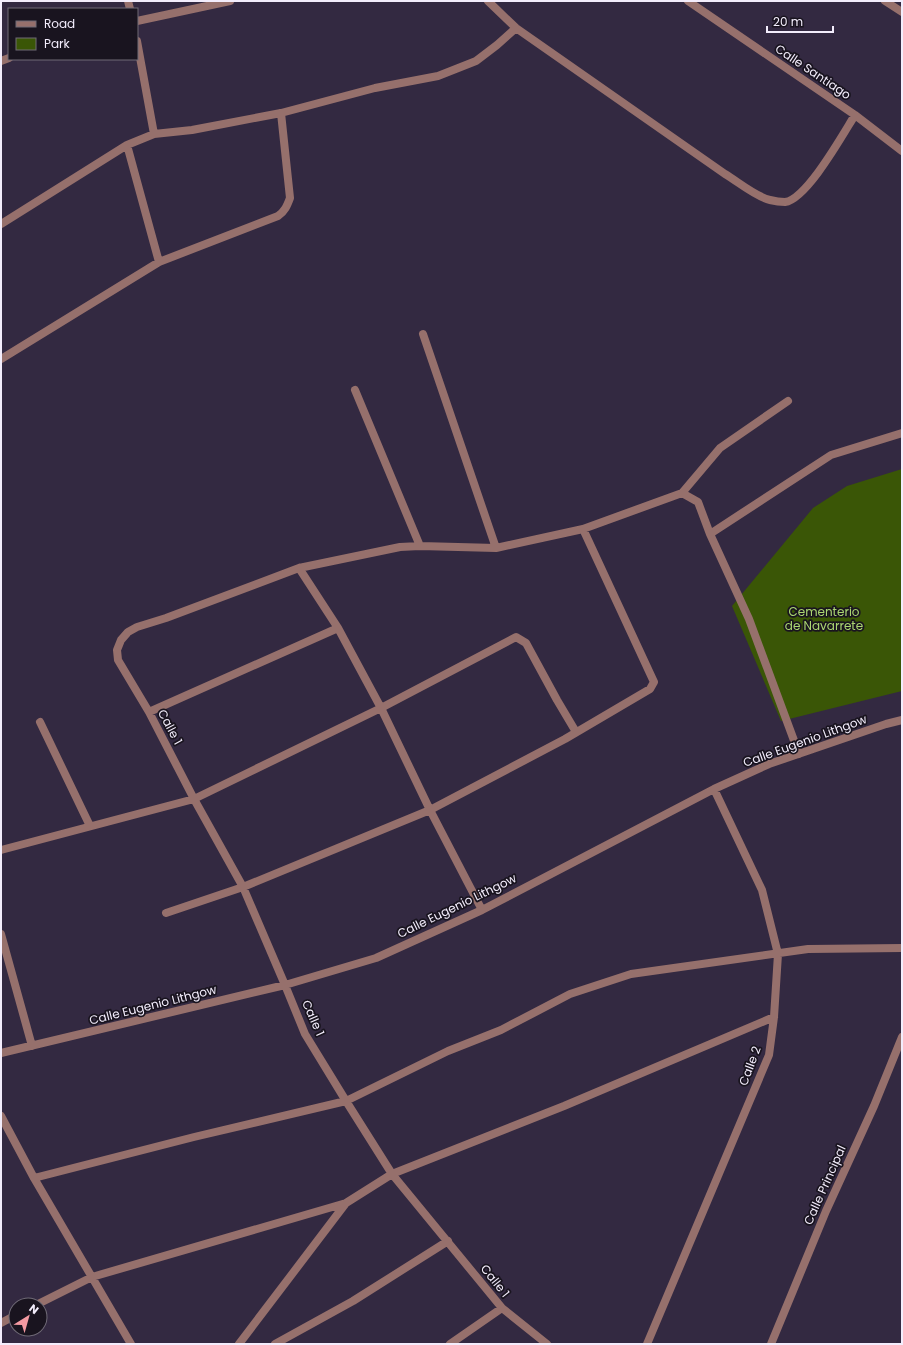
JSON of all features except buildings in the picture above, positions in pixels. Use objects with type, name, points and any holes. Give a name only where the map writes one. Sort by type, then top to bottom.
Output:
[{"type":"street","points":[[138,21],[230,1]]},
{"type":"street","points":[[488,1],[516,28],[725,174],[769,200],[786,202],[799,194],[810,183],[855,115]]},
{"type":"street","name":"Calle Santiago","points":[[688,1],[855,115],[902,151]]},
{"type":"street","points":[[886,1],[902,12]]},
{"type":"street","points":[[1,224],[127,145],[154,134],[192,130],[281,113],[375,88],[438,76],[476,61],[516,28]]},
{"type":"street","points":[[138,46],[154,134]]},
{"type":"street","points":[[1,359],[158,262],[278,216],[283,212],[287,207],[290,198],[281,113]]},
{"type":"street","points":[[127,145],[158,262]]},
{"type":"street","points":[[424,334],[496,548]]},
{"type":"street","points":[[355,390],[420,546]]},
{"type":"street","points":[[482,910],[430,810],[382,708],[338,628],[299,568],[400,547],[420,546],[496,548],[583,529],[682,493],[720,448],[788,401]]},
{"type":"street","points":[[710,534],[831,455],[902,433]]},
{"type":"street","points":[[682,493],[698,502],[710,534],[749,619],[799,754]]},
{"type":"street","points":[[166,913],[243,887],[430,810],[576,732],[650,689],[654,682],[583,529]]},
{"type":"street","name":"Calle 1","points":[[299,568],[128,632],[121,640],[117,650],[118,660],[243,887],[305,1034],[346,1101],[392,1174],[502,1308],[547,1344]]},
{"type":"street","points":[[148,712],[338,628]]},
{"type":"street","points":[[1,850],[194,799],[382,708],[516,637],[526,643],[576,732]]},
{"type":"street","name":"Calle Eugenio Lithgow","points":[[1,1053],[285,984],[376,958],[482,910],[714,789],[769,764],[902,720]]},
{"type":"street","points":[[40,722],[90,826]]},
{"type":"street","name":"Calle 2","points":[[647,1344],[769,1055],[774,1017],[778,954],[762,890],[714,789]]},
{"type":"street","points":[[1,935],[32,1046]]},
{"type":"street","points":[[34,1178],[194,1137],[346,1101],[448,1051],[501,1030],[570,994],[631,974],[808,949],[902,948]]},
{"type":"street","points":[[48,1299],[92,1277],[346,1203],[392,1174],[564,1106],[774,1017]]},
{"type":"street","name":"Calle Principal","points":[[771,1344],[826,1211],[874,1106],[902,1037]]},
{"type":"street","points":[[1,1116],[34,1178],[131,1344]]},
{"type":"street","points":[[238,1344],[346,1203]]},
{"type":"street","points":[[275,1344],[354,1301],[448,1241]]},
{"type":"street","points":[[450,1344],[502,1308]]},
{"type":"green space","name":"Cementerio de Navarrete","points":[[902,469],[902,691],[781,721],[732,606],[813,508],[847,486]]}]
